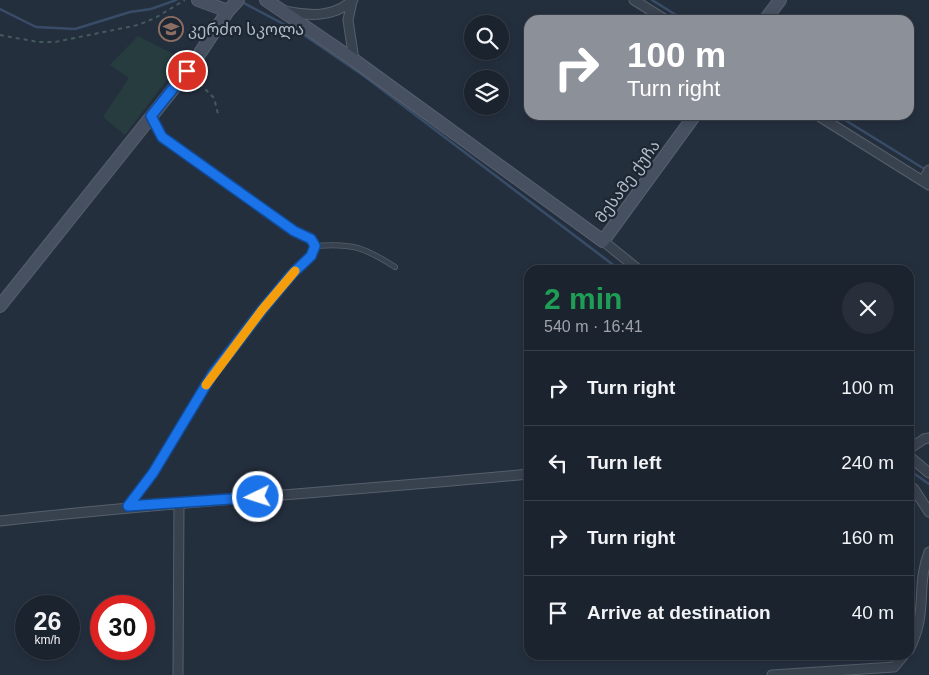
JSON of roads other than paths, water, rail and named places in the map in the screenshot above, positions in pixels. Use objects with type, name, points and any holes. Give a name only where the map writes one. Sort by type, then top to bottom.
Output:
[{"type":"street","points":[[198,0],[228,11]]},
{"type":"street","points":[[0,306],[187,71],[228,11],[238,0]]},
{"type":"street","points":[[266,0],[354,60],[603,241],[633,265]]},
{"type":"street","points":[[282,10],[317,15],[343,8],[352,0]]},
{"type":"street","points":[[352,0],[348,20],[354,60]]},
{"type":"street","points":[[634,0],[658,15]]},
{"type":"street","points":[[769,15],[780,0]]},
{"type":"street","name":"მესამე ქუჩა","points":[[603,241],[691,120]]},
{"type":"street","points":[[825,120],[926,183],[929,170]]},
{"type":"street","points":[[914,446],[929,438]]},
{"type":"street","points":[[914,460],[929,473]]},
{"type":"street","points":[[0,520],[128,506],[378,489],[524,474]]},
{"type":"street","points":[[914,489],[929,512]]},
{"type":"street","points":[[178,675],[179,502]]},
{"type":"street","points":[[914,644],[927,618],[925,563],[929,552]]},
{"type":"street","points":[[772,675],[893,671],[901,660]]},
{"type":"lane","points":[[151,116],[162,137],[294,231],[311,239],[315,246]]},
{"type":"lane","points":[[315,246],[342,244],[369,250],[395,267]]},
{"type":"lane","points":[[128,506],[153,473],[212,375],[262,310],[292,274],[311,256],[315,246]]},
{"type":"waterway","points":[[0,9],[36,27],[75,29],[130,12],[151,9],[176,0]]},
{"type":"waterway","points":[[652,0],[676,15]]},
{"type":"waterway","points":[[240,1],[304,35],[364,76],[613,265]]},
{"type":"waterway","points":[[845,120],[926,170]]},
{"type":"waterway","points":[[914,474],[929,484]]},
{"type":"place","name":"კერძო სკოლა","points":[[171,29]]}]
